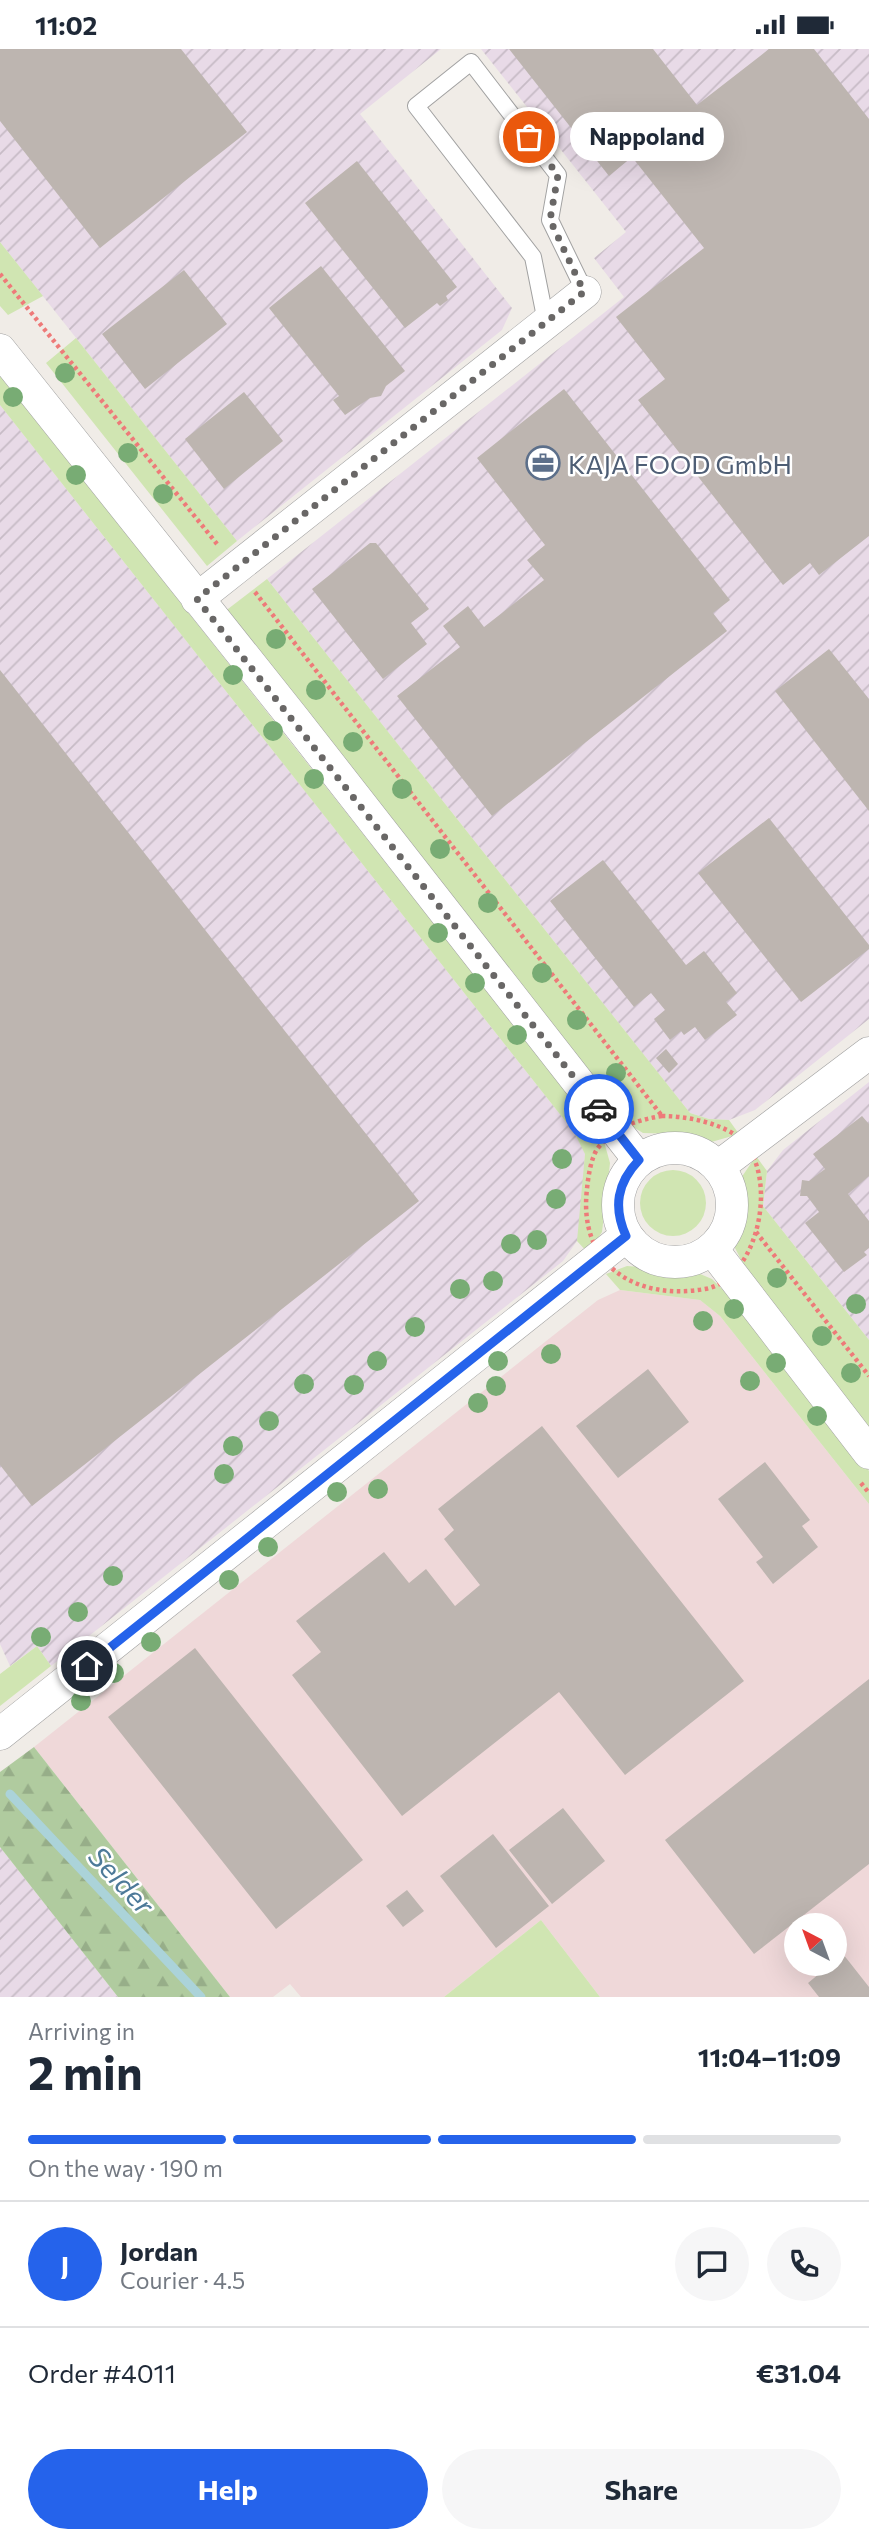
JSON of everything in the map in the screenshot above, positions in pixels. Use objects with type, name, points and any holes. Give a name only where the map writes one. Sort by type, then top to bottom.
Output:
[{"type":"street","points":[[197,599],[235,566],[584,292]]},
{"type":"street","points":[[0,350],[639,1160]]},
{"type":"street","points":[[718,1167],[869,1053]]},
{"type":"street","points":[[671,1147],[689,1149],[705,1156],[718,1167],[728,1182],[732,1200],[724,1235],[712,1249],[690,1259],[666,1262],[650,1257],[626,1236],[617,1204],[627,1172],[639,1160],[654,1151],[671,1147]]},
{"type":"street","points":[[0,1734],[626,1236]]},
{"type":"street","points":[[712,1249],[869,1453]]},
{"type":"lane","points":[[546,322],[533,257],[416,106],[471,62],[558,175],[550,220],[584,292]]},
{"type":"path","points":[[0,274],[235,566],[662,1117]]},
{"type":"path","points":[[662,1117],[704,1123],[735,1134],[746,1147],[759,1176],[760,1215],[743,1263],[707,1289],[656,1290],[624,1279],[593,1245],[587,1228],[586,1196],[596,1150],[627,1123],[662,1117]]},
{"type":"path","points":[[756,1232],[869,1375]]},
{"type":"shaded area","points":[[0,49],[441,49],[360,114],[512,308],[502,330],[237,541],[0,242]]},
{"type":"shaded area","points":[[481,49],[869,49],[869,1019],[755,1110],[729,1120],[709,1119],[690,1113],[267,579],[624,297],[594,258],[626,232]]},
{"type":"shaded area","points":[[0,405],[574,1132],[585,1153],[581,1225],[577,1241],[563,1261],[51,1666],[37,1646],[10,1666],[0,1644]]},
{"type":"shaded area","points":[[869,1082],[869,1340],[763,1206],[767,1171],[783,1150]]},
{"type":"shaded area","points":[[620,1290],[700,1300],[720,1316],[869,1504],[869,1997],[600,1997],[541,1920],[444,1997],[301,1997],[290,1984],[273,1997],[230,1997],[34,1747],[598,1300]]},
{"type":"shaded area","points":[[0,1847],[118,1997],[0,1997]]},
{"type":"green space","points":[[0,242],[43,296],[8,315],[0,306]]},
{"type":"green space","points":[[76,338],[237,541],[207,566],[46,363]]},
{"type":"green space","points":[[0,374],[603,1138],[610,1163],[602,1232],[588,1253],[577,1241],[585,1154],[574,1132],[0,405]]},
{"type":"green space","points":[[267,579],[690,1113],[709,1119],[729,1120],[739,1134],[708,1143],[676,1134],[643,1133],[623,1121],[224,612]]},
{"type":"green space","points":[[756,1156],[767,1171],[763,1206],[869,1340],[869,1431],[755,1287],[735,1248],[741,1213],[741,1178]]},
{"type":"green space","points":[[679,1170],[697,1179],[704,1190],[704,1216],[697,1227],[686,1234],[667,1236],[649,1227],[642,1216],[640,1197],[649,1179],[660,1172]]},
{"type":"green space","points":[[627,1266],[693,1271],[712,1279],[736,1303],[869,1471],[869,1504],[720,1316],[700,1300],[620,1290],[606,1274]]},
{"type":"green space","points":[[37,1646],[51,1666],[0,1706],[0,1674]]},
{"type":"green space","points":[[34,1747],[230,1997],[118,1997],[0,1847],[0,1772]]},
{"type":"green space","points":[[541,1920],[600,1997],[444,1997]]},
{"type":"building","points":[[0,49],[181,49],[247,132],[100,248],[0,121]]},
{"type":"building","points":[[509,49],[653,49],[697,105],[769,49],[814,49],[869,119],[869,536],[819,575],[810,563],[783,585],[638,400],[665,379],[616,317],[704,248],[632,157],[609,176]]},
{"type":"building","points":[[357,161],[457,287],[446,296],[448,300],[440,306],[437,303],[405,328],[305,203]]},
{"type":"building","points":[[321,266],[405,371],[386,386],[381,396],[370,398],[345,415],[333,400],[339,396],[269,308]]},
{"type":"building","points":[[184,270],[227,324],[145,389],[102,334]]},
{"type":"building","points":[[564,389],[730,600],[713,613],[727,631],[492,816],[397,696],[460,647],[443,626],[468,606],[484,627],[544,580],[527,560],[545,545],[477,458]]},
{"type":"building","points":[[244,392],[283,441],[224,489],[185,439]]},
{"type":"building","points":[[370,543],[376,543],[429,609],[411,623],[427,644],[383,679],[312,589]]},
{"type":"building","points":[[829,649],[869,699],[869,811],[775,691]]},
{"type":"building","points":[[0,670],[419,1201],[32,1506],[0,1465]]},
{"type":"building","points":[[769,818],[869,945],[869,949],[801,1002],[698,873]]},
{"type":"building","points":[[603,860],[686,965],[704,951],[737,993],[726,1002],[737,1015],[705,1040],[695,1027],[684,1035],[681,1031],[670,1040],[654,1019],[665,1010],[651,993],[634,1007],[550,901]]},
{"type":"building","points":[[666,1049],[678,1064],[669,1073],[656,1058]]},
{"type":"building","points":[[862,1116],[869,1124],[869,1176],[848,1194],[869,1221],[869,1248],[864,1252],[867,1255],[844,1272],[805,1223],[819,1212],[807,1196],[800,1196],[802,1180],[809,1181],[825,1169],[813,1154]]},
{"type":"building","points":[[648,1369],[689,1422],[618,1478],[576,1426]]},
{"type":"building","points":[[542,1426],[744,1681],[625,1775],[559,1692],[402,1816],[292,1675],[321,1652],[296,1621],[384,1552],[409,1583],[426,1569],[455,1606],[480,1585],[444,1539],[454,1530],[438,1509]]},
{"type":"building","points":[[765,1462],[810,1520],[802,1526],[818,1547],[773,1584],[756,1562],[763,1557],[718,1499]]},
{"type":"building","points":[[195,1648],[363,1860],[276,1929],[108,1717]]},
{"type":"building","points":[[869,1679],[869,1864],[806,1913],[784,1913],[784,1931],[754,1954],[665,1840]]},
{"type":"building","points":[[563,1808],[605,1861],[552,1904],[509,1850]]},
{"type":"building","points":[[493,1834],[549,1906],[496,1948],[440,1876]]},
{"type":"building","points":[[407,1890],[424,1911],[403,1927],[386,1906]]},
{"type":"building","points":[[847,1959],[869,1987],[869,1997],[819,1997],[808,1983],[816,1976],[847,1976]]},
{"type":"waterway","name":"Selder","points":[[10,1794],[201,1997]]},
{"type":"way so far","points":[[529,137],[558,175],[550,220],[584,292],[235,566],[197,599],[599,1109]]},
{"type":"place","name":"Nappoland","points":[[529,137]]},
{"type":"place","name":"KAJA FOOD GmbH","points":[[543,463]]},
{"type":"route","points":[[87,1666],[626,1236],[619,1220],[617,1204],[627,1172],[639,1160],[599,1109]]}]
